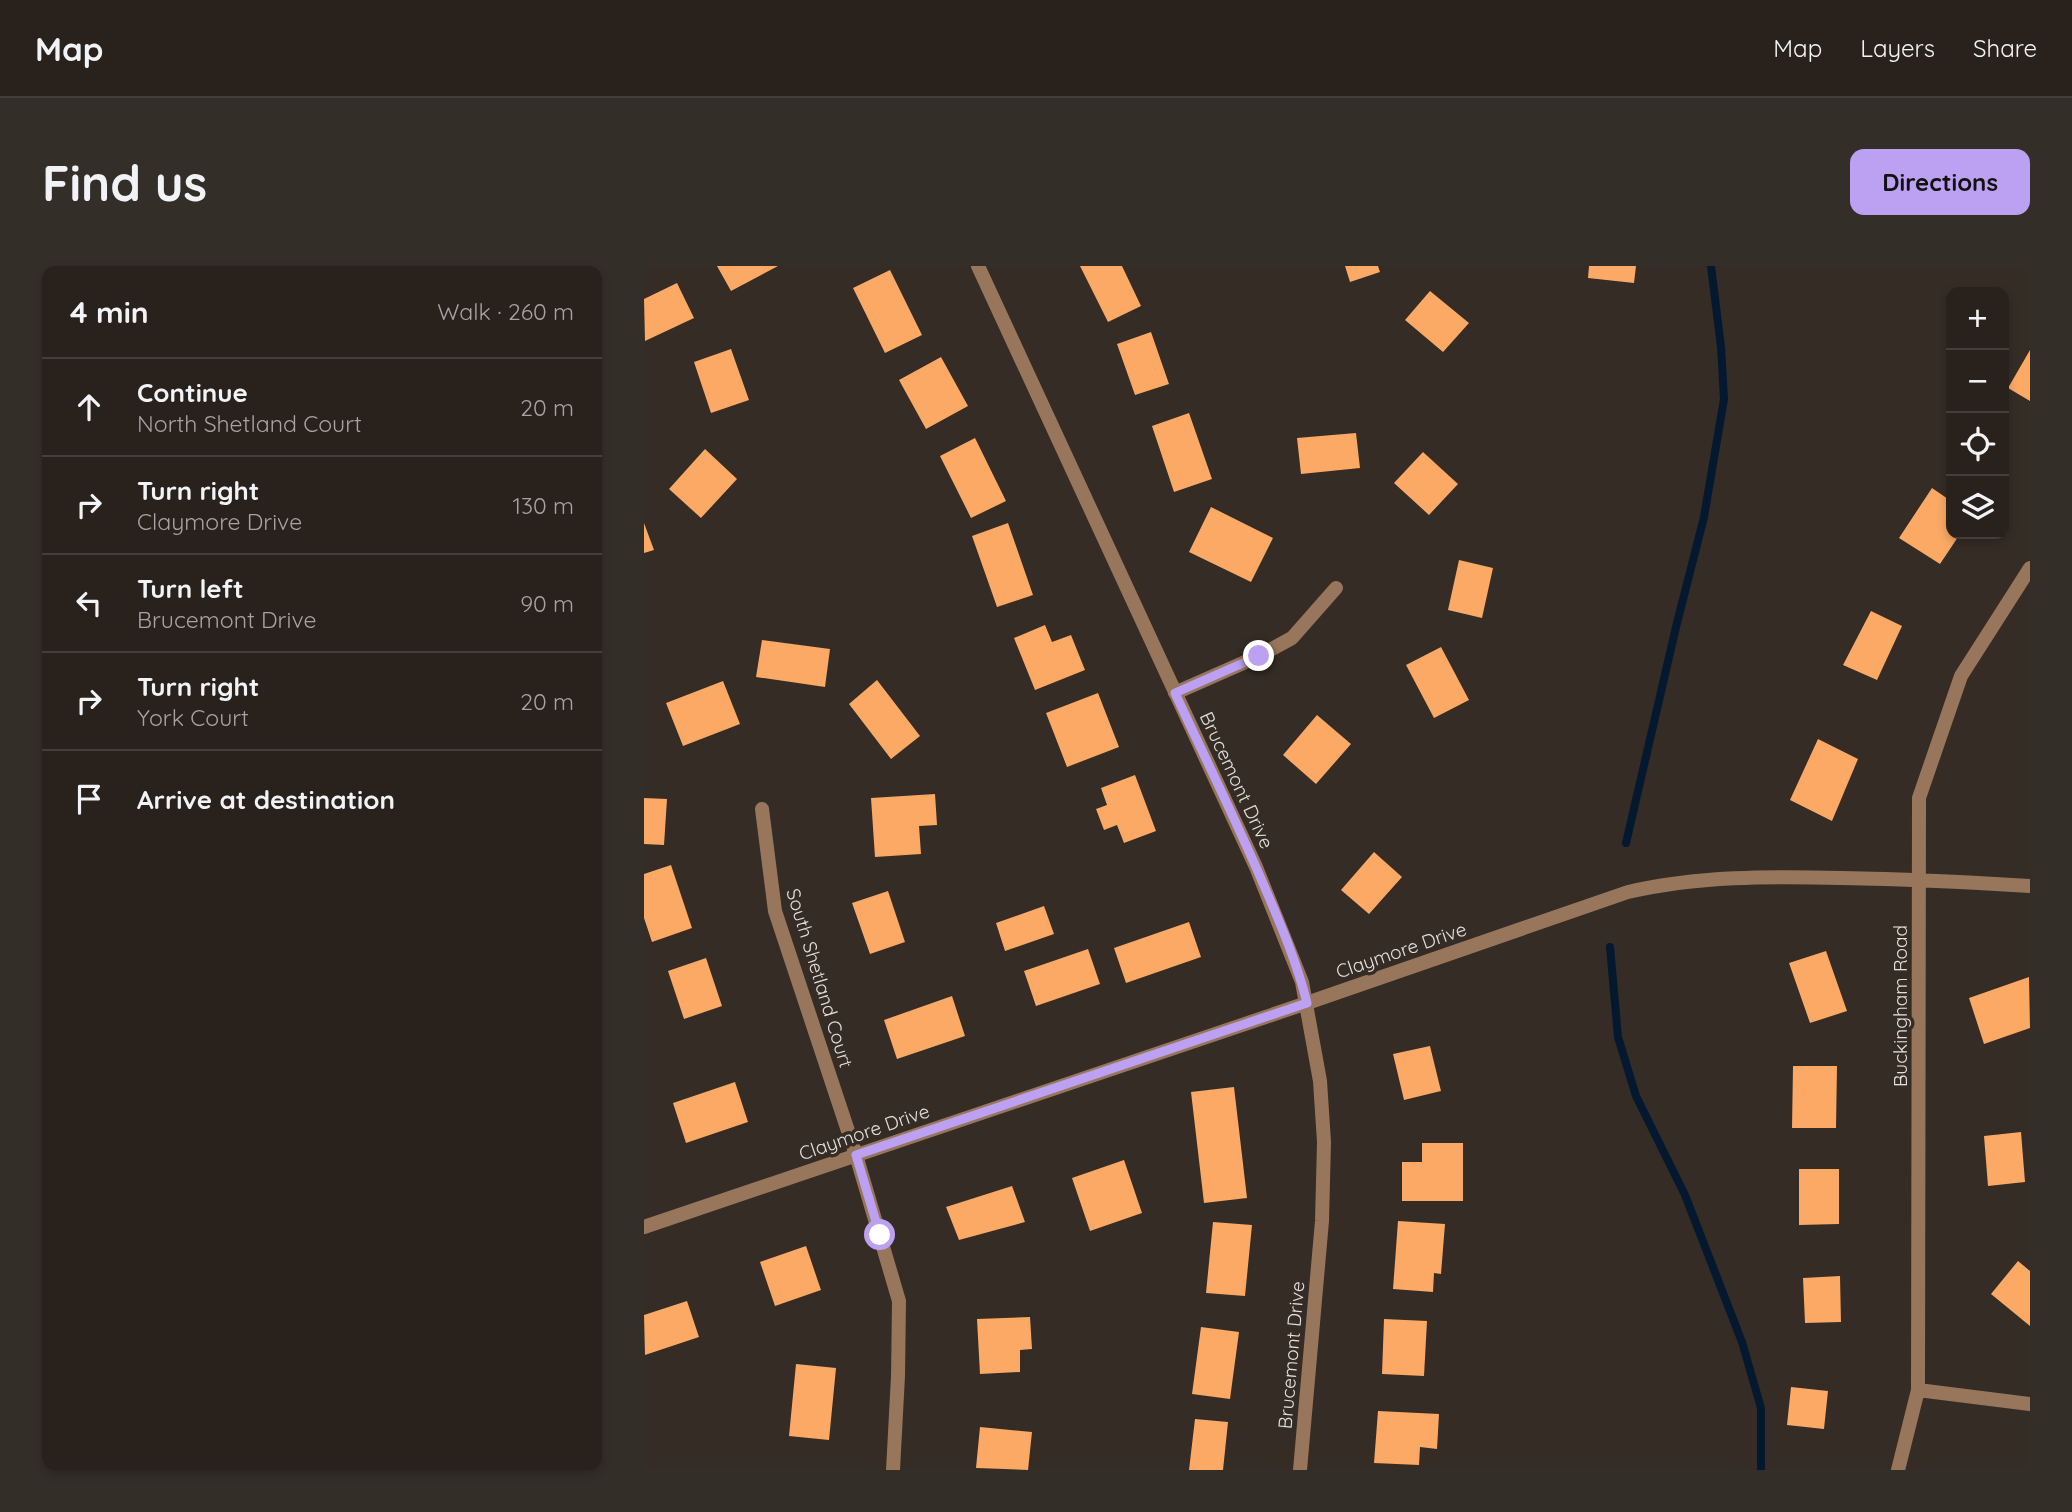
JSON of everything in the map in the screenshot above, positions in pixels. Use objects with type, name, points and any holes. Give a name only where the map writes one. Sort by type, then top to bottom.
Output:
[{"type":"street","name":"Brucemont Drive","points":[[978,266],[1256,867],[1302,982],[1320,1081],[1324,1142],[1322,1221],[1300,1470]]},
{"type":"street","name":"Buckingham Road","points":[[1898,1470],[1918,1390],[1919,798],[1961,676],[2030,568]]},
{"type":"street","points":[[1175,693],[1259,656],[1292,638],[1336,588]]},
{"type":"street","name":"South Shetland Court","points":[[762,809],[775,911],[856,1155],[899,1301],[893,1470]]},
{"type":"street","name":"Claymore Drive","points":[[644,1227],[1628,892],[1666,883],[1779,876],[1919,879],[2030,886]]},
{"type":"street","points":[[1918,1390],[2030,1404]]},
{"type":"building","points":[[717,266],[778,266],[731,291]]},
{"type":"building","points":[[1080,266],[1122,266],[1141,306],[1108,322]]},
{"type":"building","points":[[1345,266],[1378,266],[1380,272],[1350,282]]},
{"type":"building","points":[[1589,266],[1636,266],[1634,283],[1588,278]]},
{"type":"building","points":[[890,270],[922,335],[885,353],[853,288]]},
{"type":"building","points":[[677,283],[694,318],[645,341],[644,299]]},
{"type":"building","points":[[1430,291],[1469,323],[1443,352],[1405,320]]},
{"type":"building","points":[[1151,332],[1169,384],[1135,395],[1117,344]]},
{"type":"building","points":[[731,349],[749,400],[711,413],[694,362]]},
{"type":"building","points":[[2030,350],[2030,401],[2009,386]]},
{"type":"building","points":[[941,357],[968,406],[926,429],[899,380]]},
{"type":"building","points":[[1189,413],[1212,479],[1174,492],[1152,426]]},
{"type":"building","points":[[1356,433],[1360,468],[1301,474],[1297,438]]},
{"type":"building","points":[[975,438],[1006,501],[971,518],[940,456]]},
{"type":"building","points":[[705,449],[737,479],[701,518],[669,489]]},
{"type":"building","points":[[1423,452],[1458,484],[1429,515],[1394,483]]},
{"type":"building","points":[[1932,488],[1946,498],[1946,539],[1957,539],[1940,564],[1899,538]]},
{"type":"building","points":[[1211,507],[1273,538],[1251,582],[1189,552]]},
{"type":"building","points":[[644,523],[654,550],[644,553]]},
{"type":"building","points":[[1008,523],[1033,595],[997,607],[972,536]]},
{"type":"building","points":[[1459,560],[1493,568],[1482,618],[1448,610]]},
{"type":"building","points":[[1871,611],[1902,626],[1877,680],[1843,665]]},
{"type":"building","points":[[1045,625],[1052,642],[1071,635],[1085,670],[1035,690],[1014,638]]},
{"type":"building","points":[[762,640],[830,649],[825,687],[756,677]]},
{"type":"building","points":[[1441,647],[1469,700],[1434,718],[1406,665]]},
{"type":"building","points":[[877,680],[920,736],[891,759],[849,704]]},
{"type":"building","points":[[723,681],[740,724],[683,746],[666,703]]},
{"type":"building","points":[[1098,693],[1119,747],[1067,767],[1046,713]]},
{"type":"building","points":[[1317,715],[1351,744],[1316,784],[1283,755]]},
{"type":"building","points":[[1818,739],[1858,759],[1832,821],[1790,800]]},
{"type":"building","points":[[1135,775],[1156,831],[1124,843],[1117,825],[1104,830],[1096,809],[1107,805],[1101,788]]},
{"type":"building","points":[[935,794],[937,825],[919,826],[921,854],[875,857],[871,798]]},
{"type":"building","points":[[644,798],[667,799],[664,845],[644,844]]},
{"type":"building","points":[[1374,852],[1402,877],[1369,914],[1341,890]]},
{"type":"building","points":[[671,865],[692,928],[652,942],[644,918],[644,874]]},
{"type":"building","points":[[888,891],[905,942],[870,954],[852,903]]},
{"type":"building","points":[[1044,906],[1054,934],[1005,951],[996,923]]},
{"type":"building","points":[[1189,922],[1201,957],[1126,983],[1114,948]]},
{"type":"building","points":[[1088,949],[1100,984],[1036,1006],[1024,971]]},
{"type":"building","points":[[1826,951],[1847,1011],[1810,1023],[1789,963]]},
{"type":"building","points":[[706,958],[722,1006],[684,1019],[668,971]]},
{"type":"building","points":[[2029,977],[2030,1028],[1984,1044],[1969,998]]},
{"type":"building","points":[[952,996],[965,1036],[897,1059],[884,1020]]},
{"type":"building","points":[[1430,1046],[1441,1091],[1404,1100],[1393,1054]]},
{"type":"building","points":[[1793,1066],[1837,1066],[1836,1128],[1792,1128]]},
{"type":"building","points":[[735,1082],[748,1122],[686,1143],[673,1103]]},
{"type":"building","points":[[1234,1087],[1247,1198],[1204,1203],[1191,1092]]},
{"type":"building","points":[[2021,1132],[2025,1182],[1988,1186],[1984,1136]]},
{"type":"building","points":[[1422,1143],[1463,1143],[1463,1201],[1402,1201],[1402,1162],[1422,1162]]},
{"type":"building","points":[[1124,1160],[1142,1213],[1090,1231],[1072,1178]]},
{"type":"building","points":[[1799,1169],[1839,1169],[1839,1224],[1799,1225]]},
{"type":"building","points":[[1012,1186],[1025,1222],[959,1240],[946,1207]]},
{"type":"building","points":[[1398,1221],[1445,1224],[1441,1274],[1434,1273],[1433,1292],[1393,1289]]},
{"type":"building","points":[[1213,1222],[1252,1225],[1245,1296],[1206,1293]]},
{"type":"building","points":[[806,1246],[821,1290],[775,1306],[760,1262]]},
{"type":"building","points":[[2018,1261],[2030,1271],[2030,1326],[1991,1294]]},
{"type":"building","points":[[1840,1276],[1841,1322],[1805,1323],[1803,1278]]},
{"type":"building","points":[[687,1301],[699,1337],[645,1355],[644,1315]]},
{"type":"building","points":[[1030,1317],[1032,1349],[1020,1350],[1020,1372],[980,1374],[977,1319]]},
{"type":"building","points":[[1384,1319],[1427,1321],[1424,1376],[1382,1374]]},
{"type":"building","points":[[1201,1327],[1239,1332],[1230,1399],[1192,1394]]},
{"type":"building","points":[[796,1364],[836,1368],[829,1440],[789,1436]]},
{"type":"building","points":[[1791,1387],[1828,1391],[1824,1429],[1787,1425]]},
{"type":"building","points":[[1378,1411],[1439,1414],[1437,1449],[1420,1447],[1419,1465],[1374,1463]]},
{"type":"building","points":[[1195,1419],[1228,1422],[1223,1470],[1189,1470]]},
{"type":"building","points":[[980,1427],[1032,1432],[1028,1470],[976,1468]]},
{"type":"waterway","points":[[1626,843],[1704,517],[1724,399],[1711,266]]},
{"type":"waterway","points":[[1610,947],[1618,1037],[1636,1096],[1685,1195],[1742,1342],[1761,1408],[1761,1470]]},
{"type":"route","points":[[880,1235],[856,1155],[1307,1003],[1284,932],[1175,693],[1259,656]]}]
